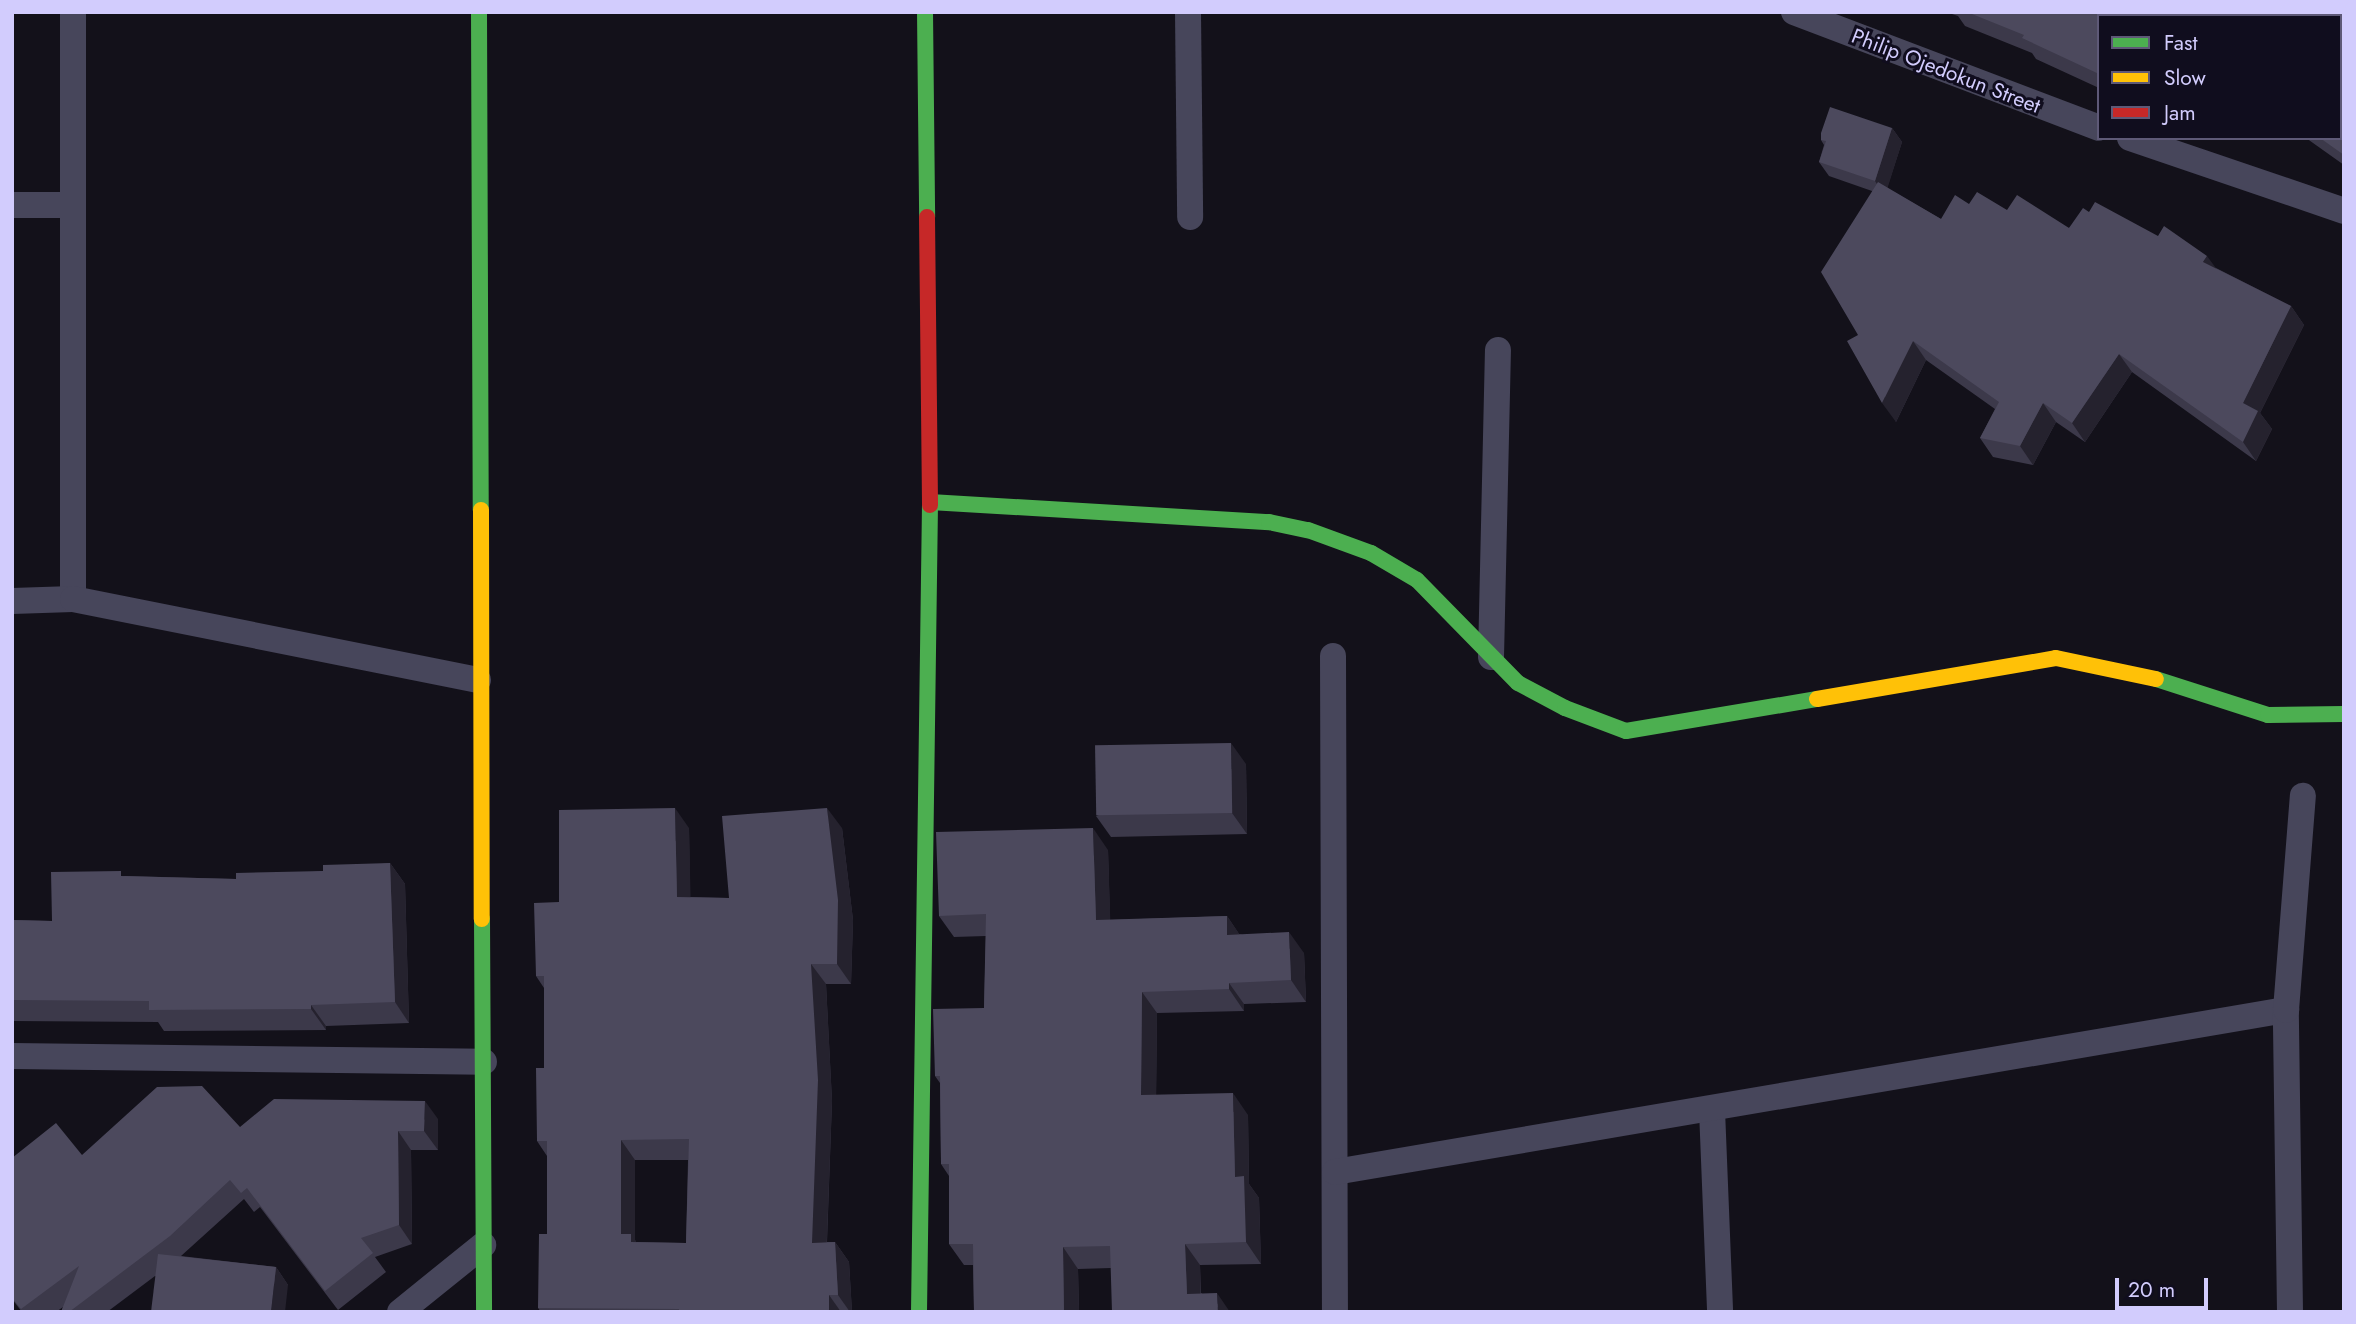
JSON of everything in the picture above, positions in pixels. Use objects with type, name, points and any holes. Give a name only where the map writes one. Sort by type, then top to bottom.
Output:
[{"type":"street","points":[[73,599],[71,205],[74,12]]},
{"type":"street","points":[[479,12],[478,680],[484,1062],[484,1312]]},
{"type":"street","points":[[919,1312],[930,502],[925,12]]},
{"type":"street","points":[[1188,12],[1190,218]]},
{"type":"street","name":"Philip Ojedokun Street","points":[[1794,12],[2097,127]]},
{"type":"street","points":[[2136,140],[2344,211]]},
{"type":"street","points":[[12,205],[71,205]]},
{"type":"street","points":[[1491,657],[1498,350]]},
{"type":"street","points":[[930,502],[1269,522],[1308,530],[1370,554],[1417,580],[1518,682],[1565,708],[1626,731],[2056,658],[2151,678],[2268,715],[2344,715]]},
{"type":"street","points":[[12,601],[73,599],[478,680]]},
{"type":"street","points":[[1333,656],[1335,1312]]},
{"type":"street","points":[[2290,1312],[2286,1010],[2303,796]]},
{"type":"street","points":[[1335,1172],[1712,1110],[2286,1010]]},
{"type":"street","points":[[12,1079],[24,1057],[484,1062]]},
{"type":"street","points":[[1712,1110],[1720,1312]]},
{"type":"street","points":[[400,1312],[483,1245]]},
{"type":"building","points":[[1967,12],[2161,12],[2097,14],[2097,73],[2022,38],[2024,35]]},
{"type":"building","points":[[2344,12],[2344,155],[2323,140],[2342,140],[2342,14],[2274,14]]},
{"type":"building","points":[[1830,107],[1892,128],[1875,181],[1819,162],[1826,141],[1821,140],[1821,133]]},
{"type":"building","points":[[1878,182],[1941,219],[1955,195],[1969,204],[1977,192],[2007,210],[2017,195],[2069,228],[2083,208],[2089,212],[2095,202],[2158,236],[2164,226],[2207,256],[2203,262],[2291,306],[2243,403],[2258,411],[2243,442],[2119,354],[2072,423],[2043,403],[2020,446],[1980,438],[1999,402],[1913,341],[1882,403],[1847,341],[1858,335],[1821,272]]},
{"type":"building","points":[[1231,743],[1232,813],[1096,815],[1095,745]]},
{"type":"building","points":[[675,808],[677,897],[729,898],[722,816],[827,808],[838,900],[837,964],[811,964],[818,1080],[812,1243],[835,1242],[838,1295],[829,1295],[829,1312],[538,1308],[539,1234],[547,1234],[547,1141],[537,1141],[536,1068],[544,1068],[544,976],[536,976],[534,903],[559,902],[559,810]],"holes":[[[689,1139],[686,1243],[631,1242],[631,1234],[621,1234],[621,1140]]]},
{"type":"building","points":[[1093,828],[1096,920],[1227,916],[1227,935],[1289,932],[1291,980],[1229,983],[1229,989],[1142,992],[1141,1095],[1233,1093],[1235,1177],[1244,1176],[1246,1242],[1185,1244],[1187,1294],[1217,1293],[1218,1312],[1112,1312],[1110,1246],[1063,1247],[1064,1312],[974,1312],[973,1244],[949,1244],[949,1164],[941,1164],[940,1076],[935,1076],[933,1009],[984,1008],[986,914],[939,916],[936,832]]},
{"type":"building","points":[[390,863],[395,1002],[311,1005],[311,1009],[149,1010],[149,1001],[12,1000],[12,920],[52,921],[51,872],[121,871],[121,876],[236,879],[236,873],[323,871],[323,865]]},
{"type":"building","points":[[202,1086],[240,1127],[274,1099],[425,1101],[424,1131],[398,1131],[399,1225],[361,1238],[373,1253],[325,1291],[247,1188],[241,1193],[230,1180],[170,1236],[69,1312],[61,1312],[79,1266],[21,1309],[12,1298],[12,1158],[56,1123],[82,1155],[157,1087]]},
{"type":"building","points":[[158,1254],[276,1267],[271,1312],[151,1312]]},
{"type":"traffic: fast","points":[[479,12],[481,510]]},
{"type":"traffic: fast","points":[[925,12],[927,217]]},
{"type":"traffic: fast","points":[[930,502],[1269,522],[1308,530],[1371,553],[1417,580],[1518,683],[1565,708],[1626,731],[1817,699]]},
{"type":"traffic: fast","points":[[919,1312],[930,505]]},
{"type":"traffic: fast","points":[[2156,679],[2268,715],[2344,714]]},
{"type":"traffic: fast","points":[[482,919],[484,1312]]},
{"type":"traffic: slow","points":[[481,510],[482,919]]},
{"type":"traffic: slow","points":[[1817,699],[2056,658],[2156,679]]},
{"type":"traffic: jam","points":[[927,217],[930,505]]}]
